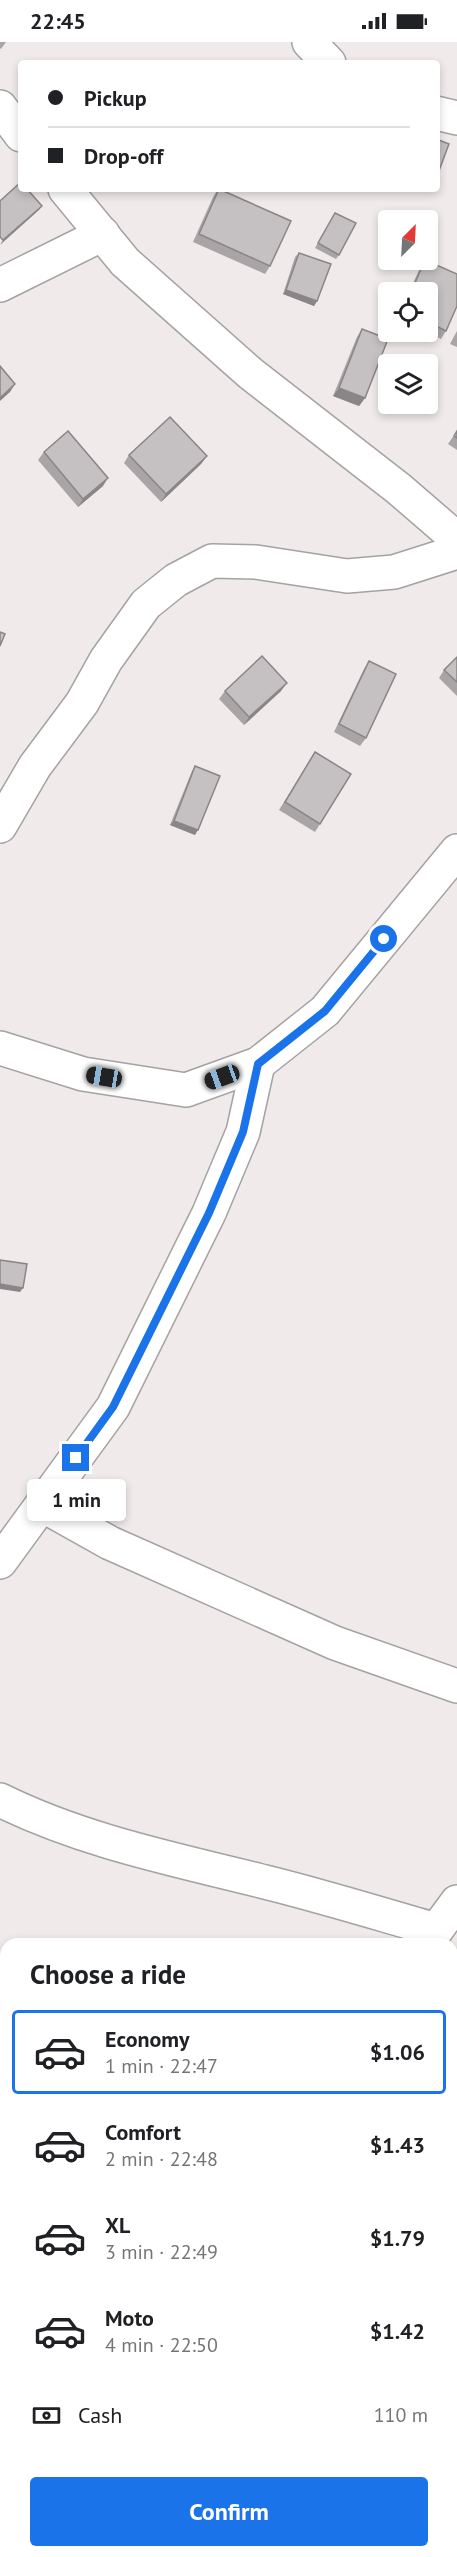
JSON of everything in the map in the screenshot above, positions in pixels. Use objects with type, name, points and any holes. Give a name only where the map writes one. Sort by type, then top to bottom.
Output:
[{"type":"street","points":[[309,42],[326,60]]},
{"type":"street","points":[[0,107],[18,131]]},
{"type":"street","points":[[440,114],[457,118]]},
{"type":"street","points":[[67,192],[125,262],[250,373],[399,489],[457,539]]},
{"type":"street","points":[[0,285],[102,234]]},
{"type":"street","points":[[0,826],[35,766],[82,703],[106,660],[146,604],[176,580],[212,561],[256,562],[347,576],[394,572],[457,552]]},
{"type":"street","points":[[0,1048],[83,1074],[186,1090],[258,1064],[325,1011],[457,851]]},
{"type":"street","points":[[0,1562],[113,1407],[209,1213],[243,1132],[258,1064]]},
{"type":"street","points":[[42,1505],[110,1543],[335,1643],[457,1686]]},
{"type":"street","points":[[0,1800],[36,1818],[120,1846],[272,1883],[431,1937],[457,1902]]},
{"type":"building","points":[[440,141],[449,144],[440,168]]},
{"type":"building","points":[[18,185],[18,192],[30,192],[42,206],[3,240],[0,237],[0,201]]},
{"type":"building","points":[[218,192],[226,192],[291,221],[270,266],[199,234]]},
{"type":"building","points":[[335,213],[356,223],[339,255],[318,243]]},
{"type":"building","points":[[299,253],[331,264],[317,301],[286,290]]},
{"type":"building","points":[[438,266],[457,274],[457,306],[446,331],[438,327],[438,282],[415,282],[421,270],[438,270]]},
{"type":"building","points":[[362,329],[378,335],[378,342],[387,342],[382,354],[378,354],[378,365],[365,398],[339,388]]},
{"type":"building","points":[[0,366],[15,384],[0,398]]},
{"type":"building","points":[[170,417],[207,456],[166,494],[129,455]]},
{"type":"building","points":[[68,431],[108,478],[83,499],[44,452]]},
{"type":"building","points":[[0,632],[5,634],[0,646]]},
{"type":"building","points":[[262,656],[287,683],[249,717],[225,691]]},
{"type":"building","points":[[457,657],[457,682],[444,670]]},
{"type":"building","points":[[369,661],[396,674],[366,738],[339,724]]},
{"type":"building","points":[[315,752],[351,774],[320,824],[285,802]]},
{"type":"building","points":[[195,766],[220,776],[198,830],[174,821]]},
{"type":"building","points":[[0,1260],[27,1264],[23,1288],[0,1284]]},
{"type":"route","points":[[76,1458],[113,1407],[209,1213],[243,1132],[258,1064],[325,1011],[384,939]]}]
